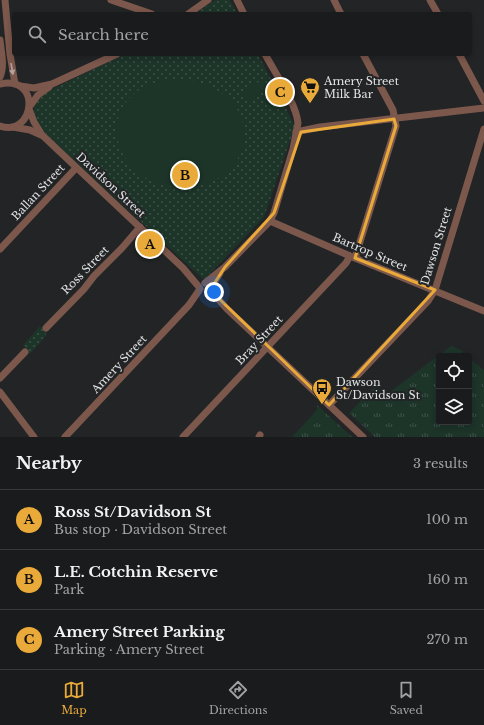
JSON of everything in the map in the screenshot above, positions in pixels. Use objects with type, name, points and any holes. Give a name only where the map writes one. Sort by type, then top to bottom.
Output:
[{"type":"street","name":"Davidson Street","points":[[5,0],[3,17],[18,85],[28,95],[29,108],[34,122],[42,135],[363,437]]},
{"type":"street","points":[[111,0],[146,12]]},
{"type":"street","points":[[191,12],[208,0]]},
{"type":"street","points":[[237,0],[243,12]]},
{"type":"street","points":[[334,0],[340,12]]},
{"type":"street","points":[[430,0],[437,12]]},
{"type":"street","points":[[0,40],[2,71],[0,77]]},
{"type":"street","points":[[0,84],[34,88],[52,84],[113,56]]},
{"type":"street","name":"Amery Street","points":[[65,437],[274,214],[299,128],[293,106],[266,56]]},
{"type":"street","name":"Bray Street","points":[[183,437],[352,257],[396,126],[392,110],[364,56]]},
{"type":"street","points":[[460,56],[484,101]]},
{"type":"street","points":[[12,127],[23,120],[38,95],[52,84]]},
{"type":"street","points":[[299,128],[394,119],[484,108]]},
{"type":"street","name":"Davidson Street","points":[[1,127],[30,130],[42,135]]},
{"type":"street","name":"Dawson Street","points":[[329,405],[428,301],[435,290],[484,128]]},
{"type":"street","name":"Ballan Street","points":[[0,249],[76,168]]},
{"type":"street","name":"Bartrop Street","points":[[270,220],[352,257],[484,311]]},
{"type":"street","name":"Ross Street","points":[[46,328],[84,289],[94,276],[122,248],[140,227]]},
{"type":"street","points":[[0,378],[25,352]]},
{"type":"street","points":[[0,392],[34,437]]},
{"type":"highlighted area","points":[[394,119],[396,126],[355,258],[435,290],[329,405],[210,290],[225,267],[274,213],[301,132]]},
{"type":"green space","points":[[215,0],[230,0],[236,12],[198,12]]},
{"type":"green space","points":[[121,56],[259,56],[295,126],[264,217],[204,280],[40,127],[33,111],[37,99],[48,91]]},
{"type":"green space","points":[[170,79],[195,81],[218,90],[231,101],[239,113],[244,126],[244,139],[241,152],[235,163],[226,173],[215,180],[201,185],[171,187],[147,179],[129,164],[119,145],[117,124],[124,104],[142,88]]},
{"type":"green space","points":[[264,79],[269,89],[248,101],[243,91]]},
{"type":"green space","points":[[40,326],[46,333],[46,336],[30,354],[23,345]]},
{"type":"green space","points":[[451,346],[463,351],[462,353],[442,353]]},
{"type":"green space","points":[[436,357],[436,425],[472,425],[472,360],[484,370],[484,437],[375,437],[349,413],[375,386],[386,395]]},
{"type":"green space","points":[[317,405],[352,437],[292,437],[317,410]]},
{"type":"place","name":"Amery Street Parking","points":[[280,92]]},
{"type":"place","name":"Amery Street Milk Bar","points":[[310,104]]},
{"type":"place","name":"L.E. Cotchin Reserve","points":[[185,175]]},
{"type":"place","name":"Ross St/Davidson St","points":[[150,244]]},
{"type":"place","name":"Dawson St/Davidson St","points":[[322,405]]}]
